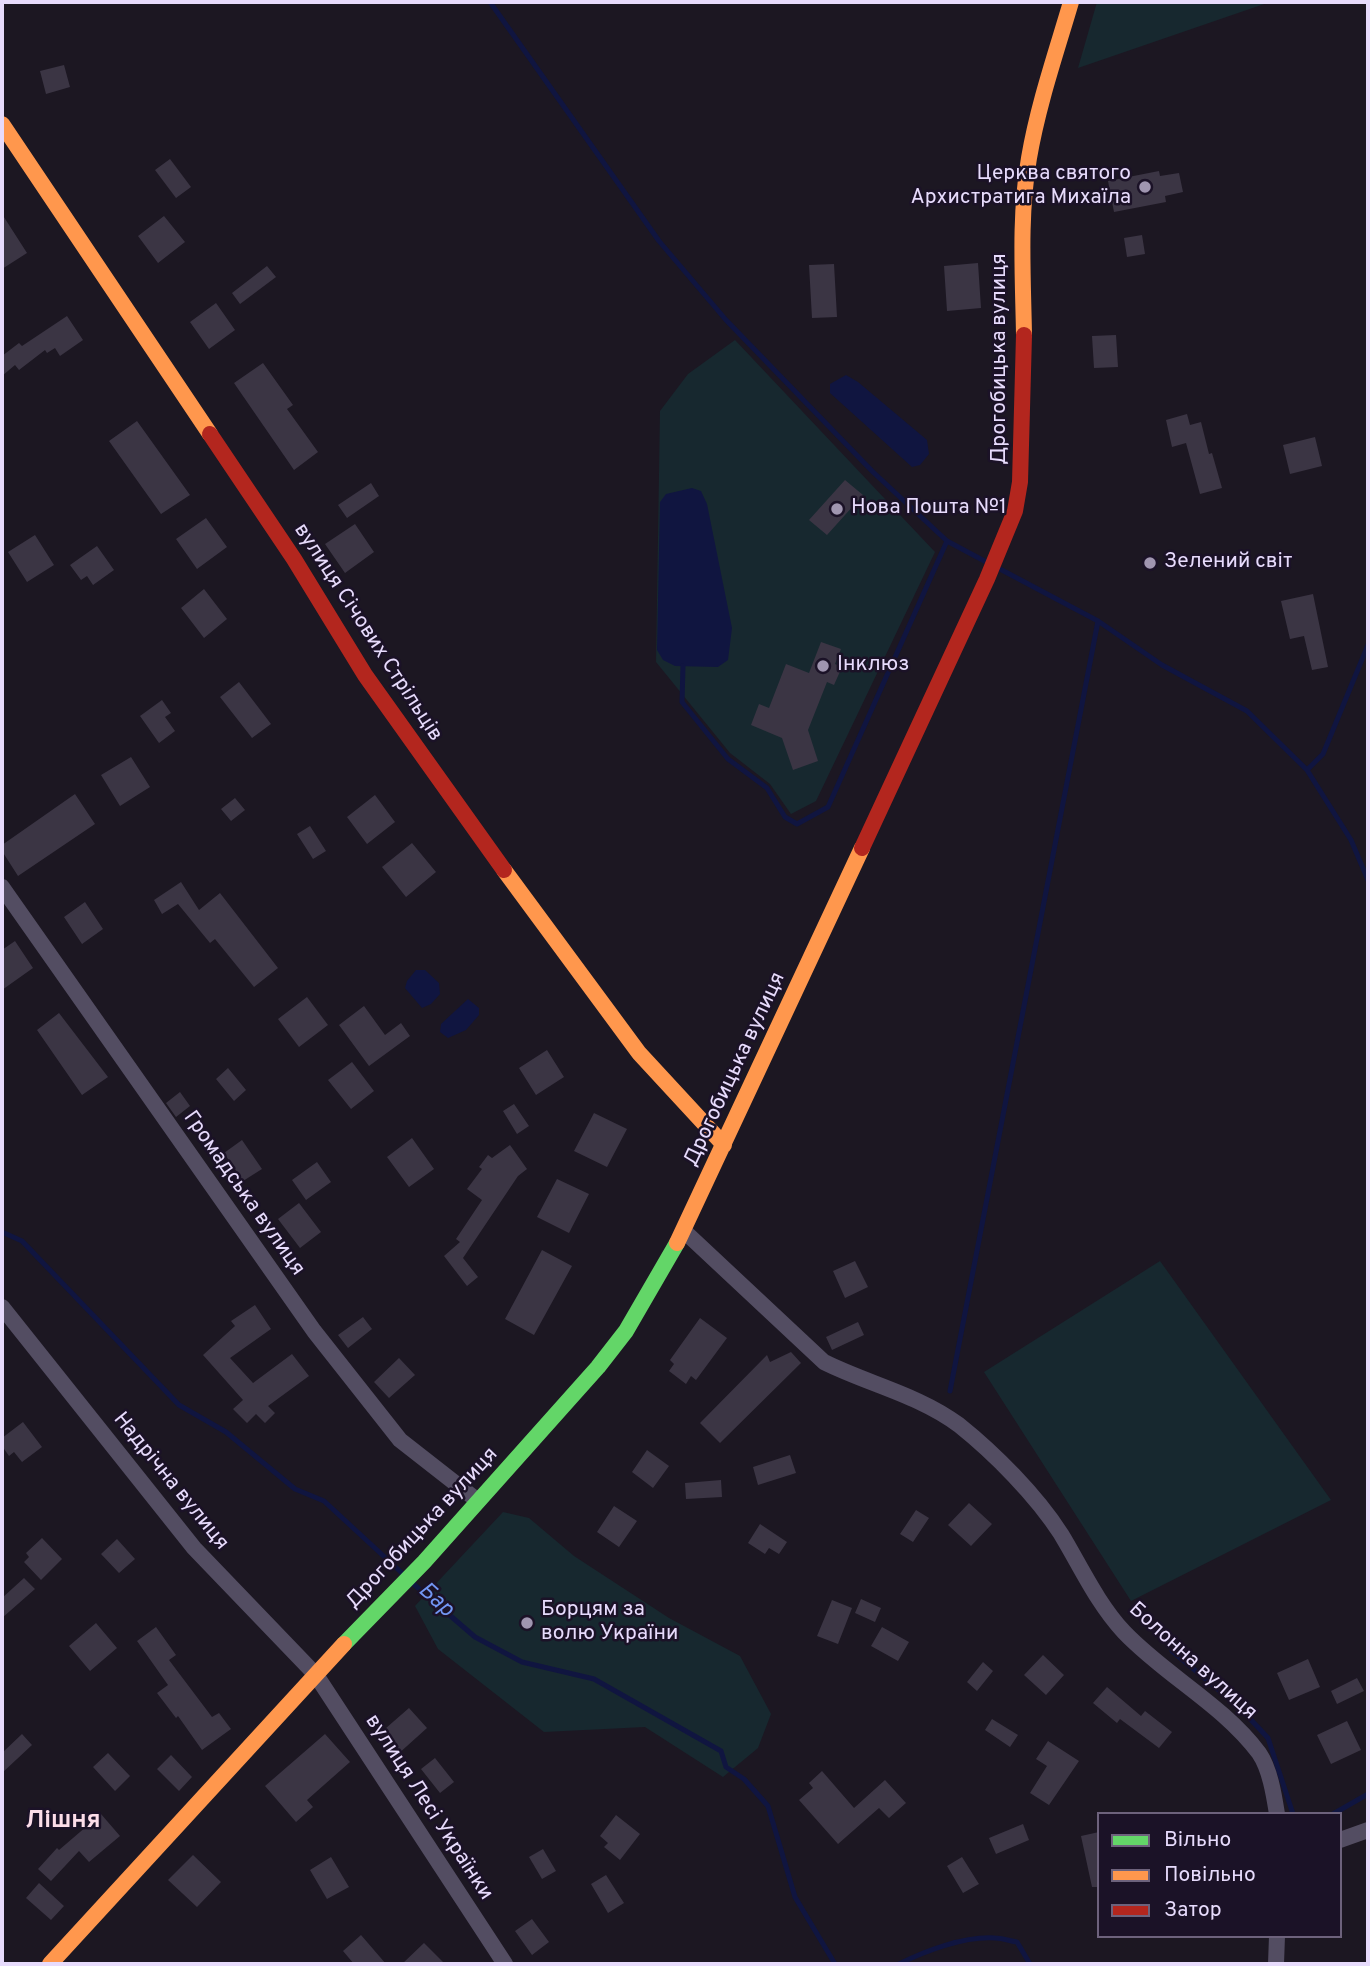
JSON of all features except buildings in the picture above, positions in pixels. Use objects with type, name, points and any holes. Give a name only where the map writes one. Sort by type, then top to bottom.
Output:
[{"type":"main road","name":"Дрогобицька вулиця","points":[[50,1964],[365,1621],[424,1562],[605,1358],[626,1331],[684,1231],[987,579],[1015,511],[1020,482],[1025,356],[1022,247],[1024,203],[1029,158],[1039,111],[1071,2]]},
{"type":"main road","name":"вулиця Січових Стрільців","points":[[2,124],[294,558],[365,675],[639,1053],[724,1144]]},
{"type":"street","name":"Громадська вулиця","points":[[2,887],[314,1331],[400,1440],[478,1501]]},
{"type":"street","name":"Болонна вулиця","points":[[684,1231],[824,1362],[850,1375],[918,1400],[957,1423],[995,1456],[1059,1531],[1105,1610],[1125,1633],[1229,1720],[1261,1755],[1277,1812]]},
{"type":"street","name":"Надрічна вулиця","points":[[2,1307],[194,1548],[316,1675]]},
{"type":"street","name":"вулиця Лесі Українки","points":[[316,1675],[505,1964]]},
{"type":"street","points":[[1342,1839],[1368,1830]]},
{"type":"street","points":[[1276,1964],[1277,1938]]},
{"type":"shaded area","points":[[1097,2],[1270,2],[1078,68]]},
{"type":"shaded area","points":[[735,340],[935,552],[816,801],[791,814],[770,784],[730,753],[656,662],[660,411],[688,374]]},
{"type":"shaded area","points":[[846,375],[927,440],[929,454],[920,465],[912,467],[830,393],[830,384]]},
{"type":"shaded area","points":[[692,488],[701,491],[707,504],[732,628],[728,660],[718,667],[675,666],[663,660],[657,650],[660,502],[666,494]]},
{"type":"shaded area","points":[[416,970],[425,970],[439,983],[440,994],[431,1004],[422,1008],[405,988]]},
{"type":"shaded area","points":[[468,999],[479,1008],[479,1015],[466,1030],[448,1038],[440,1032],[441,1024]]},
{"type":"shaded area","points":[[1160,1261],[1331,1500],[1131,1601],[984,1372]]},
{"type":"shaded area","points":[[503,1512],[529,1518],[574,1556],[669,1618],[740,1656],[771,1714],[758,1748],[723,1777],[645,1727],[544,1732],[438,1649],[415,1606]]},
{"type":"waterway","points":[[490,2],[659,241],[726,320],[873,472],[947,541],[990,564]]},
{"type":"waterway","points":[[683,666],[682,702],[728,759],[767,788],[785,817],[797,824],[828,807],[947,541]]},
{"type":"waterway","points":[[998,568],[1098,621],[1162,665],[1247,711],[1307,770],[1351,840],[1368,880]]},
{"type":"waterway","points":[[950,1391],[1098,621]]},
{"type":"waterway","points":[[1307,770],[1323,754],[1368,645]]},
{"type":"waterway","name":"Бар","points":[[2,1232],[22,1241],[179,1405],[226,1432],[295,1489],[324,1501],[403,1574]]},
{"type":"waterway","name":"Бар","points":[[410,1581],[475,1637],[522,1662],[594,1679],[721,1751],[726,1767],[744,1779],[768,1806],[795,1897],[835,1964]]},
{"type":"waterway","points":[[1172,1651],[1239,1707],[1268,1738],[1292,1812]]},
{"type":"waterway","points":[[1336,1812],[1368,1794]]},
{"type":"waterway","name":"Бар","points":[[899,1964],[958,1942],[983,1938],[1017,1942],[1030,1964]]},
{"type":"traffic: fast","points":[[344,1644],[424,1562],[598,1367],[626,1331],[677,1243]]},
{"type":"traffic: slow","points":[[1024,335],[1022,246],[1029,158],[1037,118],[1071,2]]},
{"type":"traffic: slow","points":[[2,124],[210,434]]},
{"type":"traffic: slow","points":[[677,1243],[862,848]]},
{"type":"traffic: slow","points":[[504,870],[639,1053],[724,1145]]},
{"type":"traffic: slow","points":[[50,1964],[344,1644]]},
{"type":"traffic: jam","points":[[862,848],[987,579],[1015,511],[1020,482],[1024,335]]},
{"type":"traffic: jam","points":[[210,434],[294,559],[365,675],[504,870]]},
{"type":"place","name":"Церква святого Архистратига Михаїла","points":[[1145,187]]},
{"type":"place","name":"Нова Пошта №1","points":[[837,509]]},
{"type":"place","name":"Зелений світ","points":[[1150,563]]},
{"type":"place","name":"Інклюз","points":[[823,666]]},
{"type":"place","name":"Борцям за волю України","points":[[527,1623]]},
{"type":"district","name":"Лішня","points":[[63,1822]]}]
